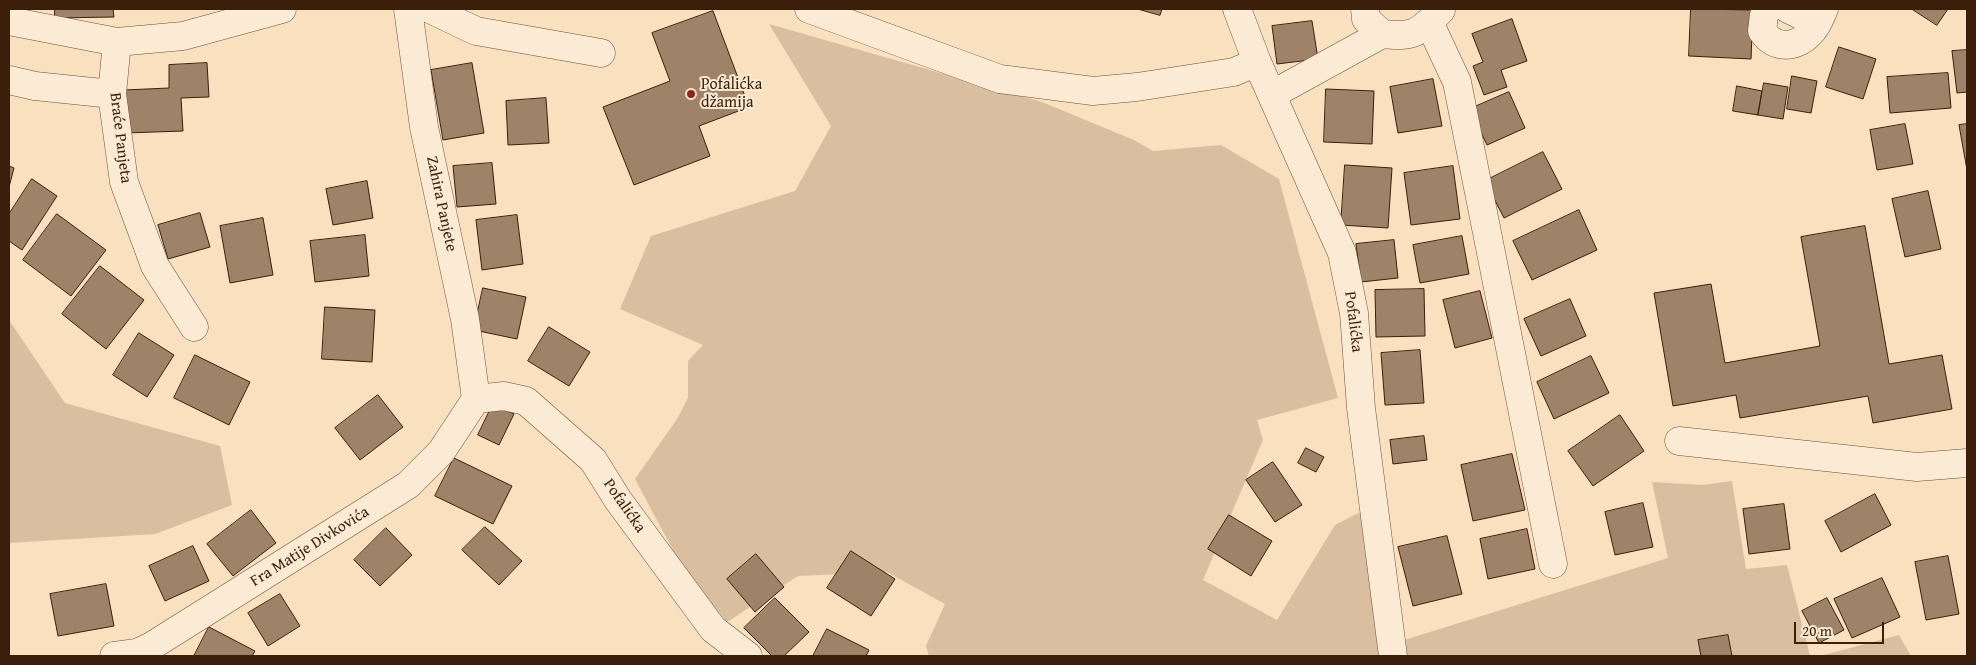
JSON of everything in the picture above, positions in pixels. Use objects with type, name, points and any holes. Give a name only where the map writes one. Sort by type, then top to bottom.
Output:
[{"type":"street","points":[[9,21],[117,42],[183,36],[282,9]]},
{"type":"street","name":"Zahira Panjete","points":[[408,9],[424,127],[465,319],[476,399]]},
{"type":"street","points":[[430,9],[476,30],[601,53]]},
{"type":"street","points":[[809,9],[1000,79],[1093,91],[1137,87],[1234,72],[1257,62]]},
{"type":"street","name":"Pofalićka","points":[[1237,9],[1257,62],[1273,94],[1342,253],[1354,313],[1361,408],[1393,656]]},
{"type":"street","points":[[1364,9],[1366,19],[1382,34]]},
{"type":"street","points":[[1768,9],[1764,15],[1762,31],[1769,40],[1779,45],[1794,44],[1812,31],[1820,16],[1788,9]]},
{"type":"street","points":[[1273,94],[1382,34],[1409,36],[1436,16],[1457,82],[1553,564]]},
{"type":"street","name":"Braće Panjeta","points":[[117,42],[112,94],[124,182],[155,266],[194,327]]},
{"type":"street","points":[[9,80],[35,86],[112,94]]},
{"type":"street","name":"Pofalićka","points":[[476,399],[504,396],[526,401],[593,460],[618,500],[713,629],[748,656]]},
{"type":"street","name":"Fra Matije Divkovića","points":[[114,656],[137,653],[150,647],[408,485],[441,452],[476,399]]},
{"type":"street","points":[[1679,441],[1917,467],[1967,462]]},
{"type":"shaded area","points":[[769,24],[1042,102],[1134,140],[1153,151],[1221,145],[1279,179],[1338,398],[1257,420],[1263,440],[1203,580],[1277,620],[1335,525],[1364,510],[1380,656],[929,656],[926,646],[945,604],[887,572],[798,576],[727,622],[682,567],[635,479],[677,419],[688,398],[688,361],[703,345],[620,309],[651,236],[795,191],[831,126]]},
{"type":"shaded area","points":[[9,320],[65,403],[220,446],[232,505],[155,534],[9,543]]},
{"type":"shaded area","points":[[1732,481],[1746,569],[1787,565],[1810,656],[1403,656],[1401,641],[1668,558],[1652,482],[1702,485]]},
{"type":"shaded area","points":[[1899,635],[1911,656],[1820,656]]},
{"type":"building","points":[[55,9],[113,9],[114,17],[55,18]]},
{"type":"building","points":[[1138,9],[1162,9],[1160,15]]},
{"type":"building","points":[[1691,9],[1753,10],[1751,59],[1689,56]]},
{"type":"building","points":[[1912,9],[1948,9],[1937,25]]},
{"type":"building","name":"Pofalićka džamija","points":[[713,11],[749,107],[699,126],[710,156],[634,185],[603,107],[670,81],[652,33]]},
{"type":"building","points":[[1512,19],[1527,61],[1501,70],[1507,87],[1484,95],[1473,66],[1483,62],[1472,34]]},
{"type":"building","points":[[1312,21],[1318,59],[1277,64],[1272,26]]},
{"type":"building","points":[[1839,47],[1876,59],[1863,99],[1826,87]]},
{"type":"building","points":[[1967,50],[1967,92],[1957,93],[1952,51]]},
{"type":"building","points":[[207,63],[209,97],[181,98],[183,131],[126,133],[124,90],[169,88],[169,65]]},
{"type":"building","points":[[472,63],[484,133],[443,140],[431,70]]},
{"type":"building","points":[[1948,73],[1951,108],[1890,113],[1887,77]]},
{"type":"building","points":[[1792,76],[1817,81],[1811,113],[1787,109]]},
{"type":"building","points":[[1433,79],[1442,126],[1398,133],[1390,87]]},
{"type":"building","points":[[1764,83],[1788,87],[1783,119],[1758,115]]},
{"type":"building","points":[[1737,86],[1762,91],[1758,115],[1733,111]]},
{"type":"building","points":[[1326,89],[1374,91],[1372,144],[1324,142]]},
{"type":"building","points":[[1509,92],[1525,128],[1487,145],[1470,109]]},
{"type":"building","points":[[546,98],[549,143],[508,145],[506,101]]},
{"type":"building","points":[[1905,124],[1913,164],[1877,170],[1870,130]]},
{"type":"building","points":[[1967,124],[1967,170],[1959,125]]},
{"type":"building","points":[[1543,152],[1562,189],[1504,218],[1485,181]]},
{"type":"building","points":[[492,163],[496,204],[457,207],[453,166]]},
{"type":"building","points":[[1345,165],[1392,168],[1388,228],[1341,225]]},
{"type":"building","points":[[9,166],[14,168],[9,187]]},
{"type":"building","points":[[1453,166],[1460,219],[1411,225],[1404,173]]},
{"type":"building","points":[[32,179],[57,196],[22,250],[9,241],[9,214]]},
{"type":"building","points":[[367,181],[373,218],[333,225],[326,189]]},
{"type":"building","points":[[1928,191],[1941,249],[1905,257],[1892,199]]},
{"type":"building","points":[[1579,210],[1597,250],[1532,280],[1513,241]]},
{"type":"building","points":[[200,213],[210,247],[168,259],[158,225]]},
{"type":"building","points":[[57,214],[106,250],[71,296],[23,260]]},
{"type":"building","points":[[517,215],[523,264],[482,270],[476,220]]},
{"type":"building","points":[[263,218],[273,275],[230,283],[220,226]]},
{"type":"building","points":[[1865,226],[1889,364],[1942,355],[1952,409],[1873,423],[1868,396],[1740,418],[1736,395],[1673,406],[1654,293],[1711,284],[1725,363],[1820,346],[1801,237]]},
{"type":"building","points":[[365,235],[369,276],[315,282],[310,241]]},
{"type":"building","points":[[1462,236],[1469,274],[1420,283],[1413,245]]},
{"type":"building","points":[[1394,240],[1398,278],[1361,282],[1356,244]]},
{"type":"building","points":[[100,266],[144,300],[106,349],[62,314]]},
{"type":"building","points":[[483,288],[526,297],[517,339],[474,330]]},
{"type":"building","points":[[1424,289],[1425,336],[1376,337],[1375,290]]},
{"type":"building","points":[[1480,291],[1492,338],[1455,348],[1443,300]]},
{"type":"building","points":[[1570,299],[1586,336],[1541,356],[1524,319]]},
{"type":"building","points":[[325,307],[375,310],[372,362],[322,359]]},
{"type":"building","points":[[549,327],[590,352],[569,386],[528,361]]},
{"type":"building","points":[[139,333],[174,355],[147,397],[113,375]]},
{"type":"building","points":[[1420,350],[1424,403],[1385,405],[1381,353]]},
{"type":"building","points":[[195,355],[250,382],[229,425],[174,398]]},
{"type":"building","points":[[1591,356],[1609,393],[1554,419],[1537,382]]},
{"type":"building","points":[[378,395],[403,427],[360,460],[335,428]]},
{"type":"building","points":[[493,404],[514,414],[499,445],[478,435]]},
{"type":"building","points":[[1620,415],[1644,451],[1593,486],[1568,451]]},
{"type":"building","points":[[1424,436],[1427,460],[1393,464],[1390,440]]},
{"type":"building","points":[[1306,448],[1324,457],[1316,472],[1298,463]]},
{"type":"building","points":[[1512,454],[1525,510],[1473,521],[1461,465]]},
{"type":"building","points":[[454,458],[512,486],[493,524],[435,496]]},
{"type":"building","points":[[1273,462],[1302,505],[1275,522],[1246,480]]},
{"type":"building","points":[[1875,494],[1891,525],[1841,552],[1825,521]]},
{"type":"building","points":[[1643,503],[1653,547],[1615,555],[1605,512]]},
{"type":"building","points":[[1784,504],[1790,549],[1749,554],[1743,509]]},
{"type":"building","points":[[251,510],[276,543],[233,576],[207,544]]},
{"type":"building","points":[[1229,515],[1272,541],[1251,576],[1208,549]]},
{"type":"building","points":[[485,527],[522,561],[499,585],[462,550]]},
{"type":"building","points":[[386,528],[412,555],[380,586],[354,560]]},
{"type":"building","points":[[1527,529],[1535,569],[1488,579],[1480,539]]},
{"type":"building","points":[[1447,536],[1462,594],[1413,606],[1398,547]]},
{"type":"building","points":[[193,546],[209,581],[165,601],[149,566]]},
{"type":"building","points":[[851,551],[895,579],[871,616],[827,588]]},
{"type":"building","points":[[756,554],[784,587],[755,612],[727,579]]},
{"type":"building","points":[[1948,556],[1959,614],[1926,620],[1915,562]]},
{"type":"building","points":[[1882,578],[1900,617],[1852,638],[1834,599]]},
{"type":"building","points":[[106,584],[114,626],[58,636],[50,594]]},
{"type":"building","points":[[280,594],[300,626],[268,646],[248,613]]},
{"type":"building","points":[[775,598],[809,632],[784,656],[772,656],[744,628]]},
{"type":"building","points":[[1827,598],[1844,630],[1819,643],[1802,611]]},
{"type":"building","points":[[209,627],[255,651],[252,656],[194,656]]},
{"type":"building","points":[[827,629],[869,650],[866,656],[813,656]]},
{"type":"building","points":[[1728,635],[1732,656],[1701,656],[1698,640]]},
{"type":"place","name":"Pofalićka džamija","points":[[691,94]]}]
